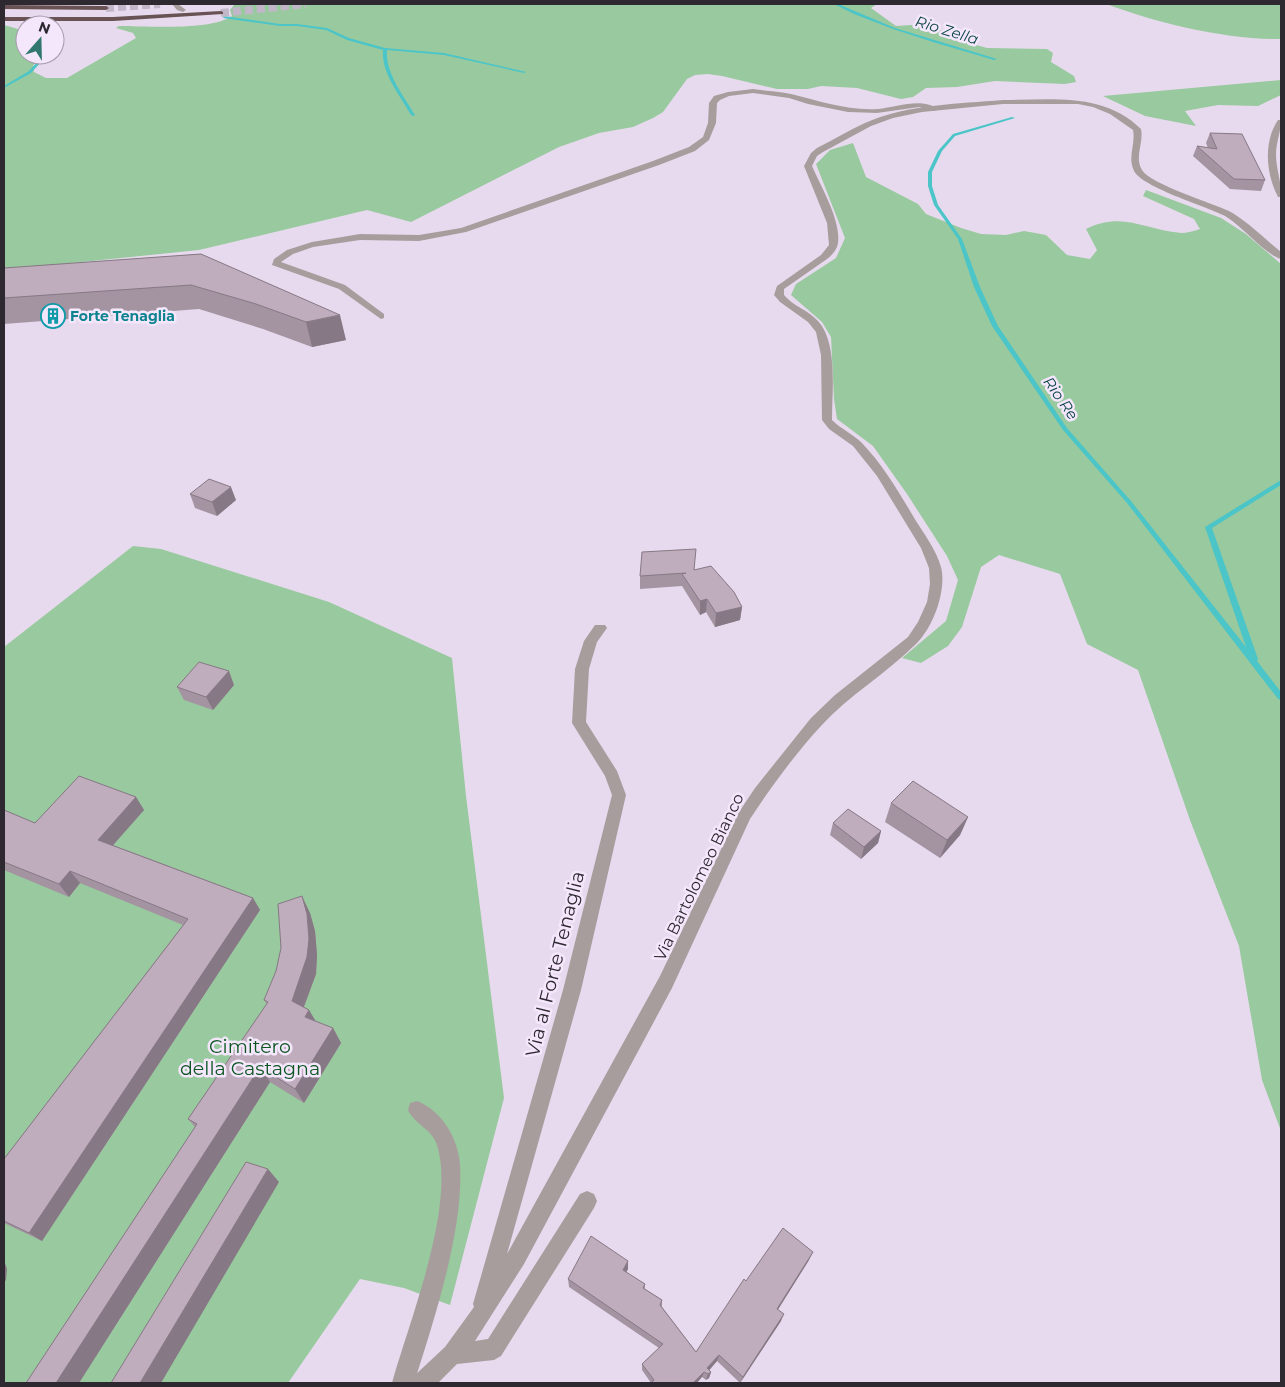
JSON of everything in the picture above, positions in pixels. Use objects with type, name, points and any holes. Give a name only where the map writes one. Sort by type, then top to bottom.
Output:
[{"type":"highway","points":[[4,7],[106,8]]},
{"type":"highway","points":[[4,19],[88,20],[221,13]]},
{"type":"street","points":[[175,4],[179,9],[183,10]]},
{"type":"street","points":[[381,316],[342,287],[276,265],[277,261],[290,252],[360,237],[419,238],[463,230],[656,163],[692,149],[706,138],[712,123],[713,103],[717,98],[728,94],[753,91],[790,96],[808,102],[848,110],[877,111],[919,105],[934,109]]},
{"type":"street","name":"Via Bartolomeo Bianco","points":[[478,1319],[517,1257],[611,1085],[712,889],[744,816],[760,792],[816,722],[840,699],[913,640],[924,623],[933,602],[936,584],[935,568],[927,548],[882,474],[857,444],[832,427],[827,420],[826,351],[818,328],[813,321],[783,300],[779,295],[780,288],[830,252],[835,243],[835,232],[808,166],[814,155],[881,118],[902,113],[1004,102],[1055,100],[1078,102],[1104,108],[1126,120],[1139,132],[1134,157],[1138,171],[1142,175],[1158,185],[1228,214],[1281,256]]},
{"type":"street","points":[[1281,122],[1276,127],[1273,140],[1273,171],[1279,182],[1281,195]]},
{"type":"street","name":"Via al Forte Tenaglia","points":[[478,1319],[572,990],[619,795],[612,775],[579,723],[582,669],[591,641],[600,628]]},
{"type":"street","points":[[403,1383],[420,1329],[446,1220],[451,1189],[451,1164],[446,1142],[435,1124],[417,1110]]},
{"type":"street","points":[[452,1354],[494,1349],[588,1201]]},
{"type":"street","points":[[423,1383],[452,1354],[478,1319]]},
{"type":"green space","points":[[235,4],[877,4],[871,8],[896,26],[911,25],[958,33],[976,45],[987,48],[1047,49],[1053,53],[1051,62],[1074,76],[1076,82],[1065,84],[995,81],[957,87],[926,88],[913,97],[901,99],[857,88],[821,86],[808,89],[777,89],[722,76],[695,75],[687,79],[663,112],[653,118],[633,127],[599,133],[559,147],[411,222],[367,210],[199,250],[4,270],[4,25],[15,28],[15,65],[34,65],[34,72],[46,78],[67,78],[136,38],[133,33],[116,28],[119,26],[178,27],[209,24],[232,16],[230,10]]},
{"type":"green space","points":[[1106,4],[1281,4],[1281,39],[1238,37],[1192,29],[1147,18]]},
{"type":"green space","points":[[1281,80],[1281,95],[1258,106],[1218,105],[1185,111],[1196,126],[1145,116],[1103,96]]},
{"type":"green space","points":[[853,143],[866,177],[918,204],[926,214],[981,234],[1006,235],[1024,231],[1046,235],[1067,255],[1090,259],[1097,250],[1086,229],[1099,224],[1111,222],[1134,223],[1181,233],[1200,229],[1194,219],[1143,196],[1146,190],[1221,218],[1246,234],[1281,264],[1281,1131],[1262,1080],[1239,946],[1190,820],[1138,670],[1087,644],[1060,574],[999,555],[981,567],[962,627],[948,646],[921,663],[902,658],[946,621],[958,580],[947,556],[873,446],[837,419],[834,399],[831,337],[822,322],[791,295],[796,284],[836,258],[845,238],[816,164],[830,150]]},
{"type":"green space","name":"Cimitero della Castagna","points":[[133,546],[161,549],[329,602],[452,658],[466,796],[504,1098],[450,1305],[404,1288],[360,1279],[288,1383],[4,1383],[4,647]]},
{"type":"building","points":[[1210,133],[1242,134],[1265,180],[1234,179],[1197,146],[1217,149]]},
{"type":"building","points":[[201,254],[340,315],[306,322],[256,304],[191,285],[4,298],[4,268]]},
{"type":"building","points":[[209,479],[231,487],[212,502],[190,494]]},
{"type":"building","points":[[696,549],[694,570],[711,566],[734,592],[742,607],[716,613],[707,599],[700,601],[682,574],[686,573],[640,576],[642,552]]},
{"type":"building","points":[[199,662],[229,671],[206,697],[177,687]]},
{"type":"building","points":[[79,776],[136,797],[98,840],[253,898],[29,1233],[4,1221],[4,1159],[188,919],[70,871],[59,884],[4,862],[4,810],[35,823]]},
{"type":"building","points":[[913,781],[968,817],[947,840],[891,803]]},
{"type":"building","points":[[848,809],[881,831],[864,847],[833,823]]},
{"type":"building","points":[[302,896],[307,914],[309,939],[307,957],[292,1001],[309,1010],[305,1017],[333,1028],[295,1089],[260,1067],[56,1383],[26,1383],[197,1124],[188,1119],[268,1002],[264,1000],[276,971],[281,948],[278,904]]},
{"type":"building","points":[[246,1162],[268,1169],[140,1383],[111,1383]]},
{"type":"building","points":[[783,1228],[813,1252],[777,1309],[784,1314],[743,1377],[719,1355],[707,1368],[711,1372],[708,1374],[704,1372],[693,1383],[651,1383],[654,1380],[642,1364],[663,1344],[568,1279],[591,1236],[628,1261],[623,1270],[645,1284],[643,1288],[662,1300],[660,1305],[696,1352],[744,1279],[746,1281]]},
{"type":"waterway","name":"Rio Zella","points":[[836,4],[874,21],[934,42],[995,59]]},
{"type":"waterway","points":[[224,17],[327,29],[348,39],[385,49]]},
{"type":"waterway","points":[[385,49],[444,54],[524,72]]},
{"type":"waterway","points":[[385,49],[386,64],[413,115]]},
{"type":"waterway","points":[[4,87],[30,72],[36,65]]},
{"type":"waterway","name":"Rio Re","points":[[1013,118],[954,135],[940,151],[930,172],[930,186],[936,205],[960,239],[977,287],[995,326],[1065,429],[1129,502],[1281,697]]},
{"type":"waterway","points":[[1254,659],[1208,527],[1281,482]]},
{"type":"tunnel","points":[[106,8],[160,4]]},
{"type":"tunnel","points":[[221,13],[306,4]]},
{"type":"place","name":"Forte Tenaglia","points":[[53,316]]}]
